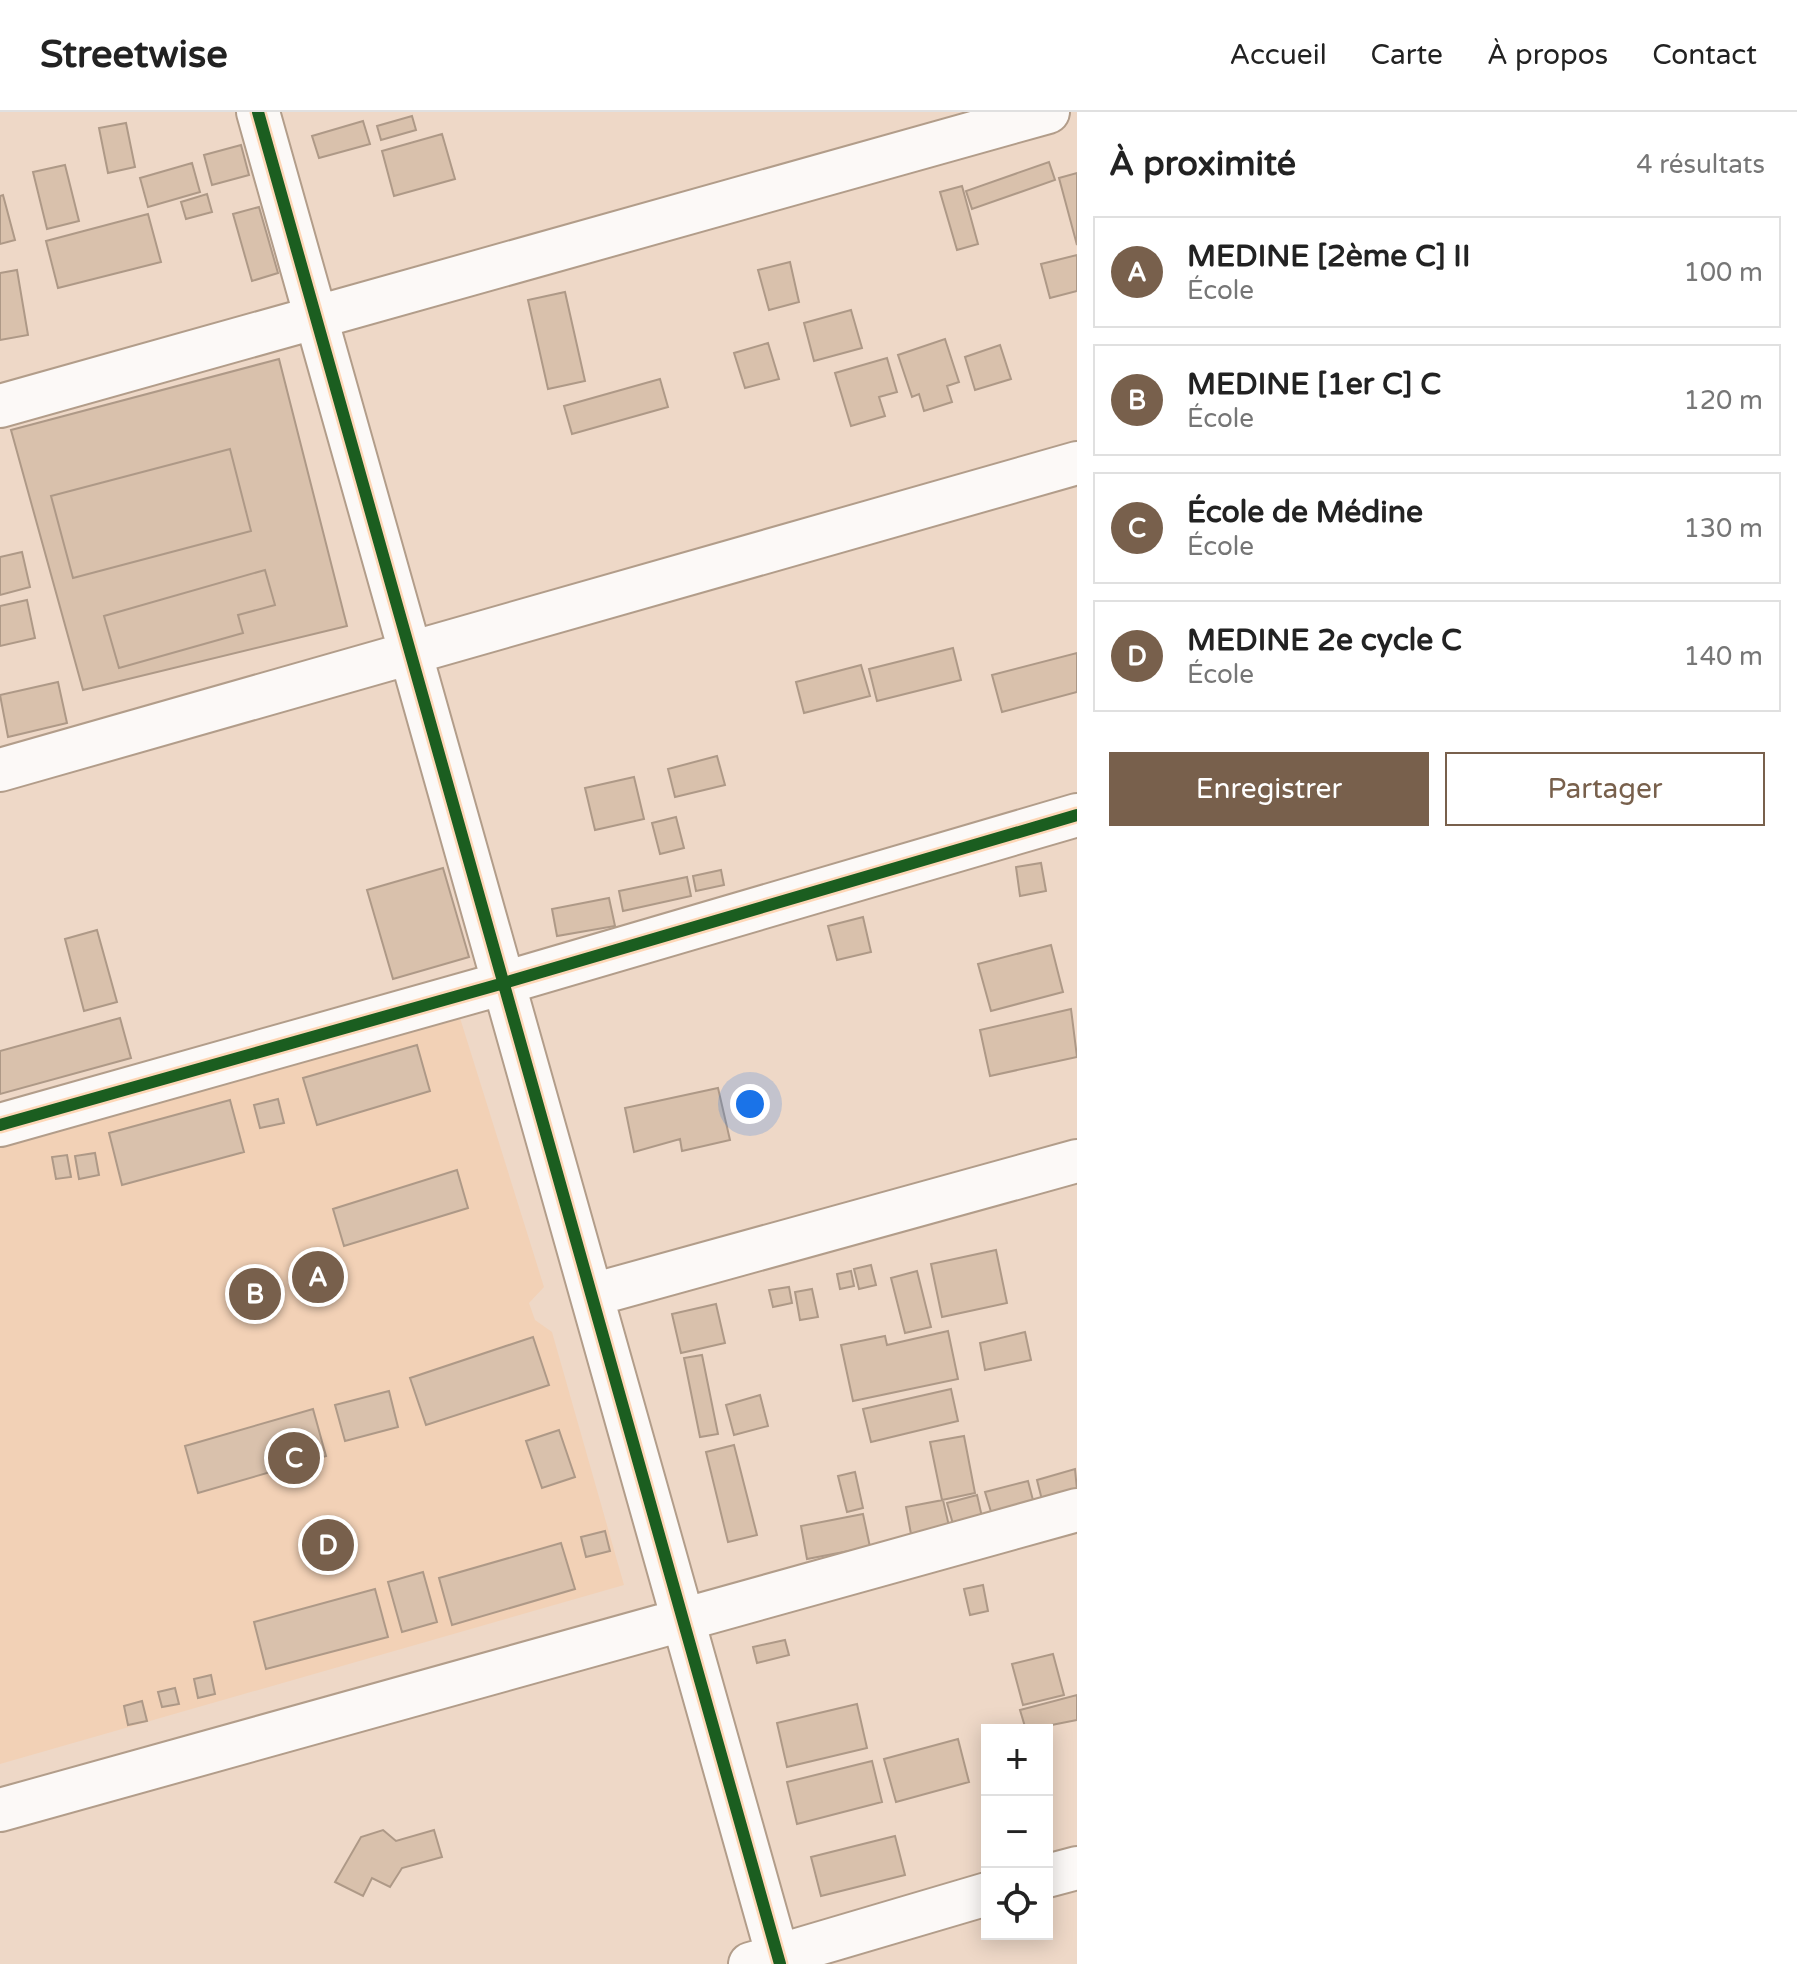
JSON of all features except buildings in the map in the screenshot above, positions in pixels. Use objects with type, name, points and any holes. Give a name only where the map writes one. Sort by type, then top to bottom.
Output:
[{"type":"street","points":[[258,112],[683,1618],[769,1961],[981,1896]]},
{"type":"street","points":[[0,406],[1048,112]]},
{"type":"street","points":[[0,770],[1077,463]]},
{"type":"street","points":[[0,1125],[504,983],[1077,815]]},
{"type":"street","points":[[592,1295],[1077,1161]]},
{"type":"street","points":[[0,1810],[1077,1510]]},
{"type":"street","points":[[1053,1874],[1077,1868]]},
{"type":"shaded area","points":[[460,1018],[544,1287],[529,1303],[535,1320],[552,1332],[624,1585],[0,1764],[0,1147]]},
{"type":"cycle path","points":[[258,112],[780,1964]]},
{"type":"cycle path","points":[[0,1125],[504,983],[1077,815]]},
{"type":"place","name":"MEDINE [2ème C] II","points":[[318,1277]]},
{"type":"place","name":"MEDINE [1er C] C","points":[[255,1294]]},
{"type":"place","name":"École de Médine","points":[[294,1458]]},
{"type":"place","name":"MEDINE 2e cycle C","points":[[328,1545]]}]
